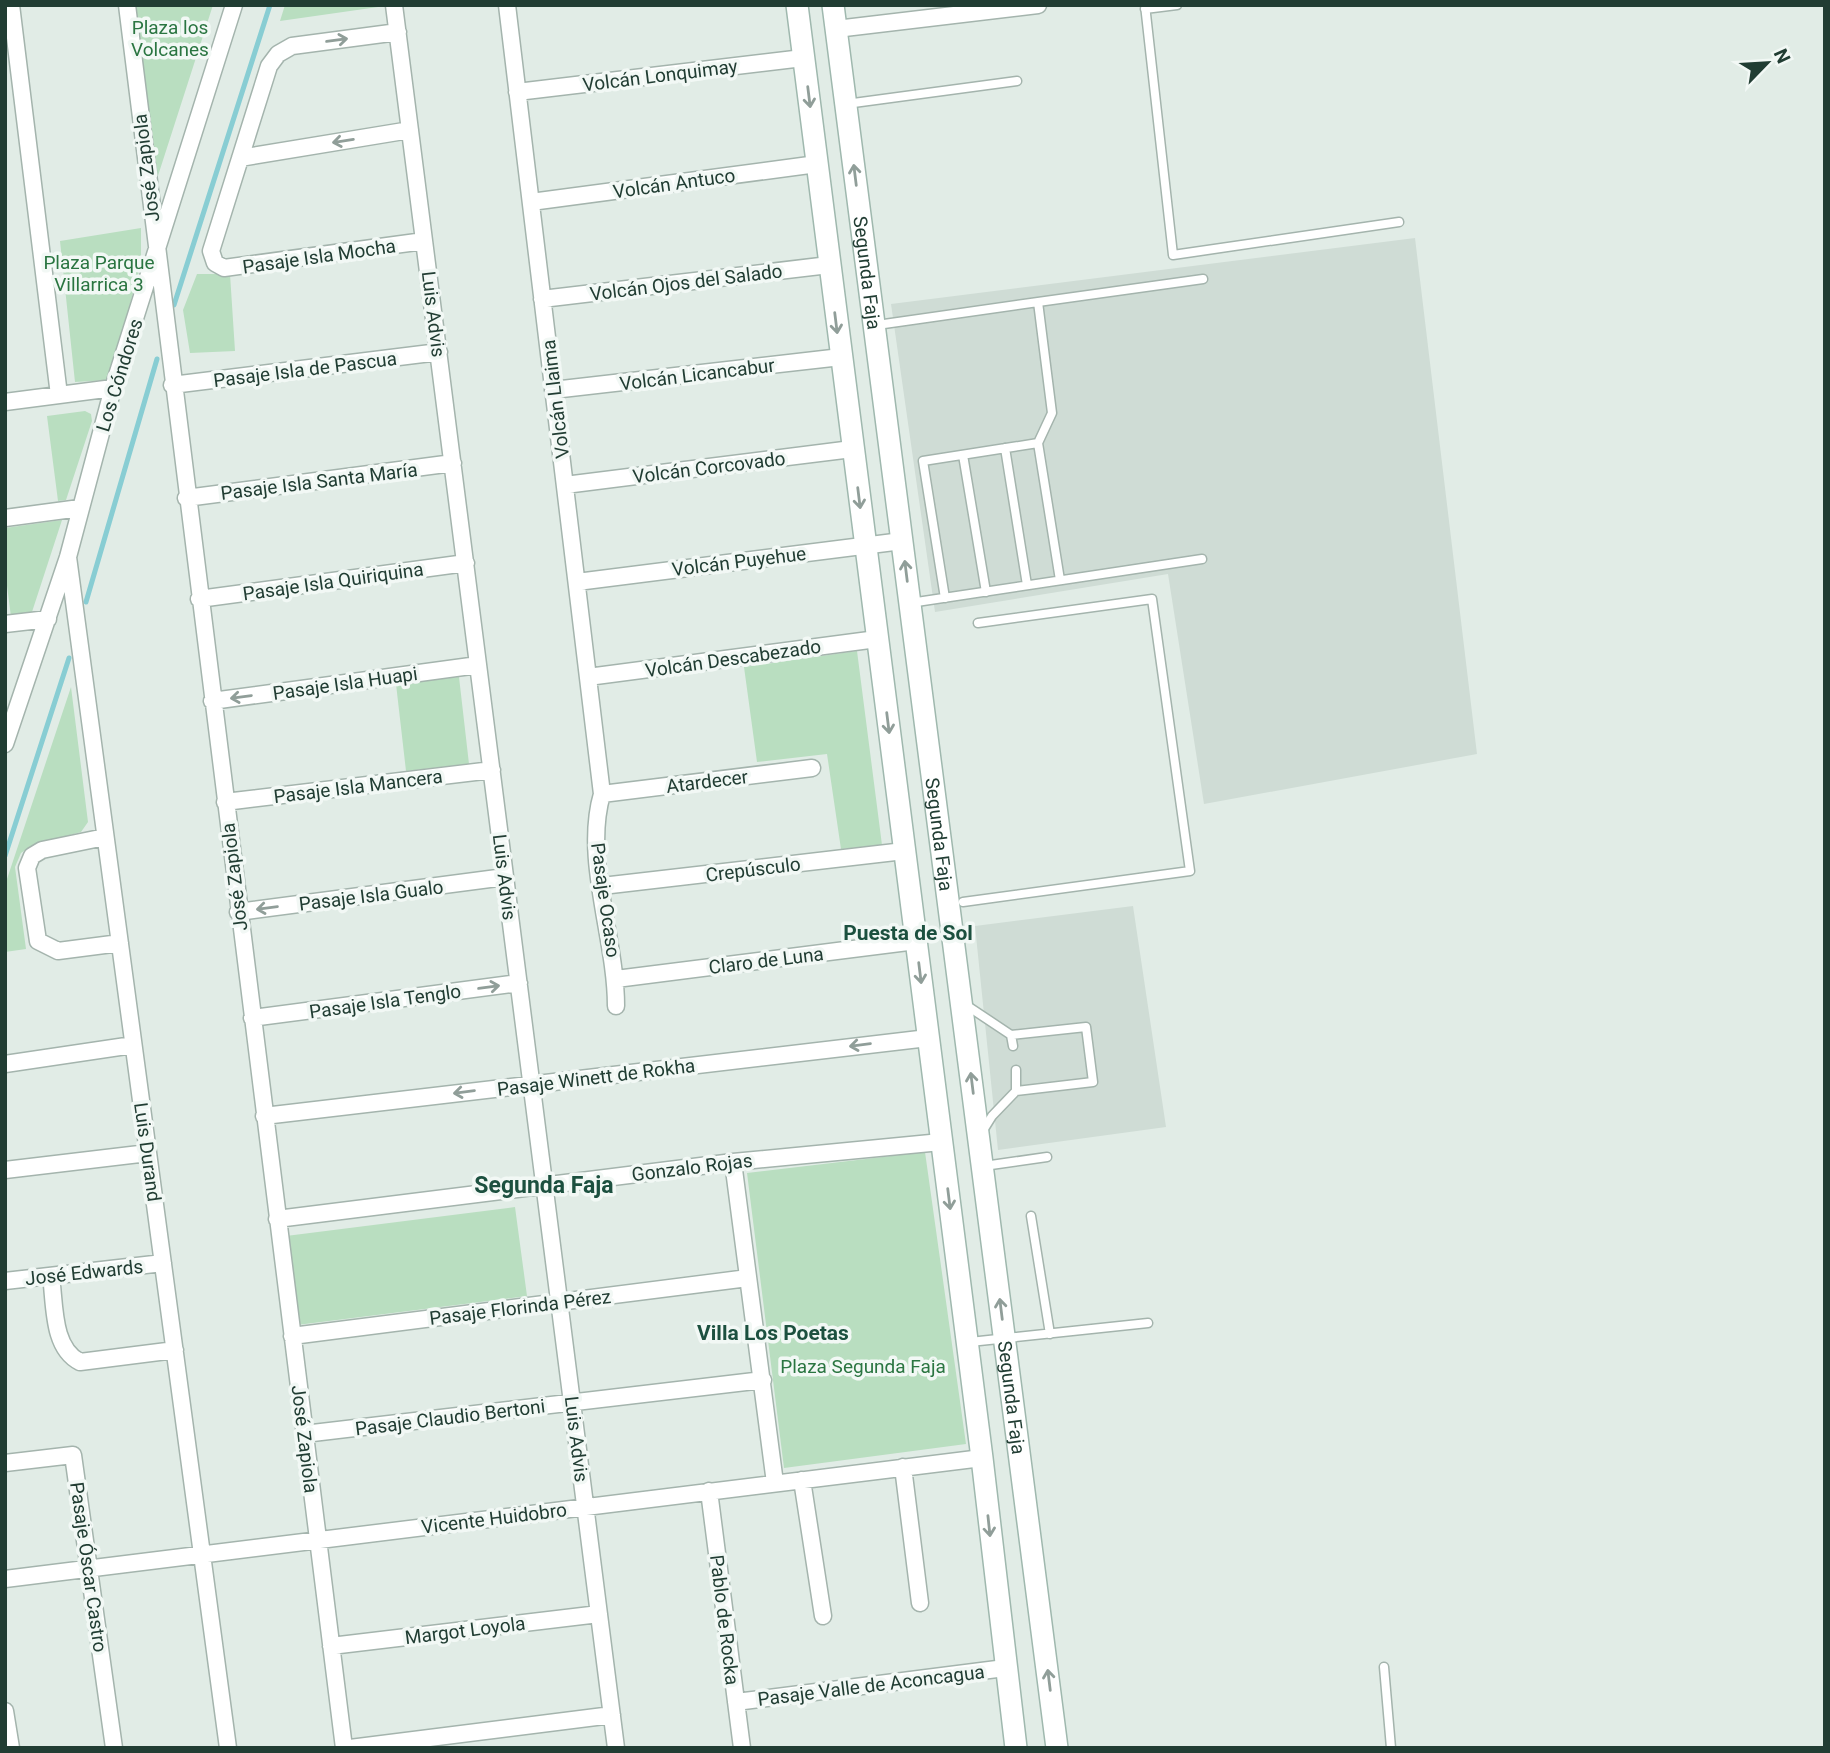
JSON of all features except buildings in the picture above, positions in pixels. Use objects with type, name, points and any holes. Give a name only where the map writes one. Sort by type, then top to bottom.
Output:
[{"type":"main road","name":"Segunda Faja","points":[[797,5],[982,1458],[1016,1748]]},
{"type":"main road","name":"Segunda Faja","points":[[833,5],[1058,1748]]},
{"type":"street","points":[[11,5],[60,395]]},
{"type":"street","name":"José Zapiola","points":[[127,5],[186,498],[344,1748]]},
{"type":"street","name":"Los Cóndores","points":[[5,744],[68,557],[113,388],[234,5]]},
{"type":"street","name":"Luis Advis","points":[[394,5],[616,1748]]},
{"type":"street","name":"Volcán Llaima","points":[[507,5],[602,794]]},
{"type":"street","points":[[836,29],[933,11],[1038,5]]},
{"type":"street","points":[[398,32],[292,46],[278,54],[269,66],[240,158],[410,130]]},
{"type":"street","name":"Volcán Lonquimay","points":[[517,92],[803,58]]},
{"type":"street","name":"Pasaje Isla Mocha","points":[[240,158],[211,251],[215,263],[224,268],[424,241]]},
{"type":"street","name":"Volcán Antuco","points":[[531,202],[817,164]]},
{"type":"street","name":"Volcán Ojos del Salado","points":[[542,299],[829,265]]},
{"type":"street","name":"Pasaje Isla de Pascua","points":[[172,385],[439,352]]},
{"type":"street","name":"Volcán Licancabur","points":[[553,390],[841,357]]},
{"type":"street","points":[[5,402],[113,388]]},
{"type":"street","name":"Volcán Corcovado","points":[[565,485],[852,449]]},
{"type":"street","name":"Pasaje Isla Santa María","points":[[186,498],[453,463]]},
{"type":"street","points":[[5,517],[80,508]]},
{"type":"street","name":"Volcán Puyehue","points":[[577,582],[902,541]]},
{"type":"street","name":"Luis Durand","points":[[68,557],[228,1748]]},
{"type":"street","name":"Pasaje Isla Quiriquina","points":[[199,599],[466,563]]},
{"type":"street","points":[[5,624],[48,620]]},
{"type":"street","name":"Volcán Descabezado","points":[[588,677],[877,639]]},
{"type":"street","name":"Pasaje Isla Huapi","points":[[212,701],[478,665]]},
{"type":"street","name":"Atardecer","points":[[602,794],[812,768]]},
{"type":"street","name":"Pasaje Isla Mancera","points":[[225,802],[492,770]]},
{"type":"street","name":"Pasaje Ocaso","points":[[602,794],[596,836],[616,979],[616,1006]]},
{"type":"street","points":[[106,837],[42,850],[32,856],[27,868],[35,934],[44,947],[58,951],[120,943]]},
{"type":"street","name":"Crepúsculo","points":[[602,886],[904,851]]},
{"type":"street","name":"Pasaje Isla Gualo","points":[[238,912],[505,877]]},
{"type":"street","name":"Claro de Luna","points":[[616,979],[916,942]]},
{"type":"street","name":"Pasaje Isla Tenglo","points":[[252,1018],[519,983]]},
{"type":"street","name":"Pasaje Winett de Rokha","points":[[264,1116],[928,1038]]},
{"type":"street","points":[[5,1064],[134,1045]]},
{"type":"street","name":"Gonzalo Rojas","points":[[277,1219],[733,1162],[942,1142]]},
{"type":"street","points":[[5,1170],[148,1153]]},
{"type":"street","points":[[733,1162],[775,1483]]},
{"type":"street","name":"José Edwards","points":[[5,1280],[163,1263]]},
{"type":"street","points":[[51,1276],[61,1344],[67,1355],[80,1362],[175,1350]]},
{"type":"street","name":"Pasaje Florinda Pérez","points":[[292,1336],[748,1278]]},
{"type":"street","name":"Pasaje Claudio Bertoni","points":[[304,1434],[762,1380]]},
{"type":"street","name":"Pasaje Óscar Castro","points":[[5,1463],[73,1455],[114,1748]]},
{"type":"street","name":"Vicente Huidobro","points":[[5,1580],[982,1458]]},
{"type":"street","points":[[903,1467],[920,1603]]},
{"type":"street","points":[[802,1480],[823,1616]]},
{"type":"street","name":"Pablo de Rocka","points":[[709,1492],[742,1748]]},
{"type":"street","name":"Margot Loyola","points":[[331,1646],[599,1614]]},
{"type":"street","name":"Pasaje Valle de Aconcagua","points":[[736,1702],[1005,1668]]},
{"type":"street","points":[[5,1711],[11,1748]]},
{"type":"street","points":[[350,1748],[612,1715]]},
{"type":"lane","points":[[1177,5],[1145,7],[1173,255],[1399,222]]},
{"type":"lane","points":[[846,104],[1017,81]]},
{"type":"lane","points":[[874,325],[1203,279]]},
{"type":"lane","points":[[1038,302],[1052,413],[1038,443],[1060,580]]},
{"type":"lane","points":[[945,598],[923,461],[1038,443]]},
{"type":"lane","points":[[1005,448],[1027,585]]},
{"type":"lane","points":[[964,455],[986,592]]},
{"type":"lane","points":[[910,603],[1202,559]]},
{"type":"lane","points":[[963,902],[1190,871],[1152,599],[978,622]]},
{"type":"lane","points":[[961,1001],[1011,1035],[1086,1027],[1093,1082],[1016,1091],[992,1116],[979,1138]]},
{"type":"lane","points":[[1011,1035],[1013,1046]]},
{"type":"lane","points":[[1016,1070],[1016,1091]]},
{"type":"lane","points":[[983,1166],[1047,1157]]},
{"type":"lane","points":[[1031,1216],[1050,1334]]},
{"type":"lane","points":[[967,1342],[1148,1323]]},
{"type":"lane","points":[[1384,1667],[1391,1748]]},
{"type":"shaded area","points":[[1415,238],[1477,754],[1204,804],[1168,574],[935,612],[891,304]]},
{"type":"shaded area","points":[[1133,906],[1166,1127],[998,1150],[975,926]]},
{"type":"green space","name":"Plaza los Volcanes","points":[[135,5],[213,5],[155,185]]},
{"type":"green space","points":[[285,5],[385,5],[385,6],[280,21]]},
{"type":"green space","name":"Plaza Parque Villarrica 3","points":[[141,228],[141,264],[109,380],[75,382],[60,241]]},
{"type":"green space","points":[[197,274],[230,274],[235,351],[190,353],[183,310]]},
{"type":"green space","points":[[85,411],[91,414],[92,421],[66,500],[58,501],[47,416]]},
{"type":"green space","points":[[62,520],[31,615],[11,617],[5,570],[5,528]]},
{"type":"green space","points":[[857,651],[882,845],[841,849],[827,754],[757,762],[744,667]]},
{"type":"green space","points":[[459,677],[469,764],[406,771],[396,684]]},
{"type":"green space","points":[[71,687],[88,822],[81,832],[33,845],[21,853],[15,867],[26,949],[5,952],[5,885]]},
{"type":"green space","name":"Plaza Segunda Faja","points":[[925,1152],[966,1444],[784,1468],[747,1173]]},
{"type":"green space","points":[[515,1207],[527,1296],[297,1325],[286,1236]]},
{"type":"waterway","points":[[174,305],[270,5]]},
{"type":"waterway","points":[[86,602],[157,359]]},
{"type":"waterway","points":[[5,856],[69,658]]},
{"type":"district","name":"Puesta de Sol","points":[[908,933]]},
{"type":"district","name":"Segunda Faja","points":[[544,1185]]},
{"type":"district","name":"Villa Los Poetas","points":[[773,1333]]}]
